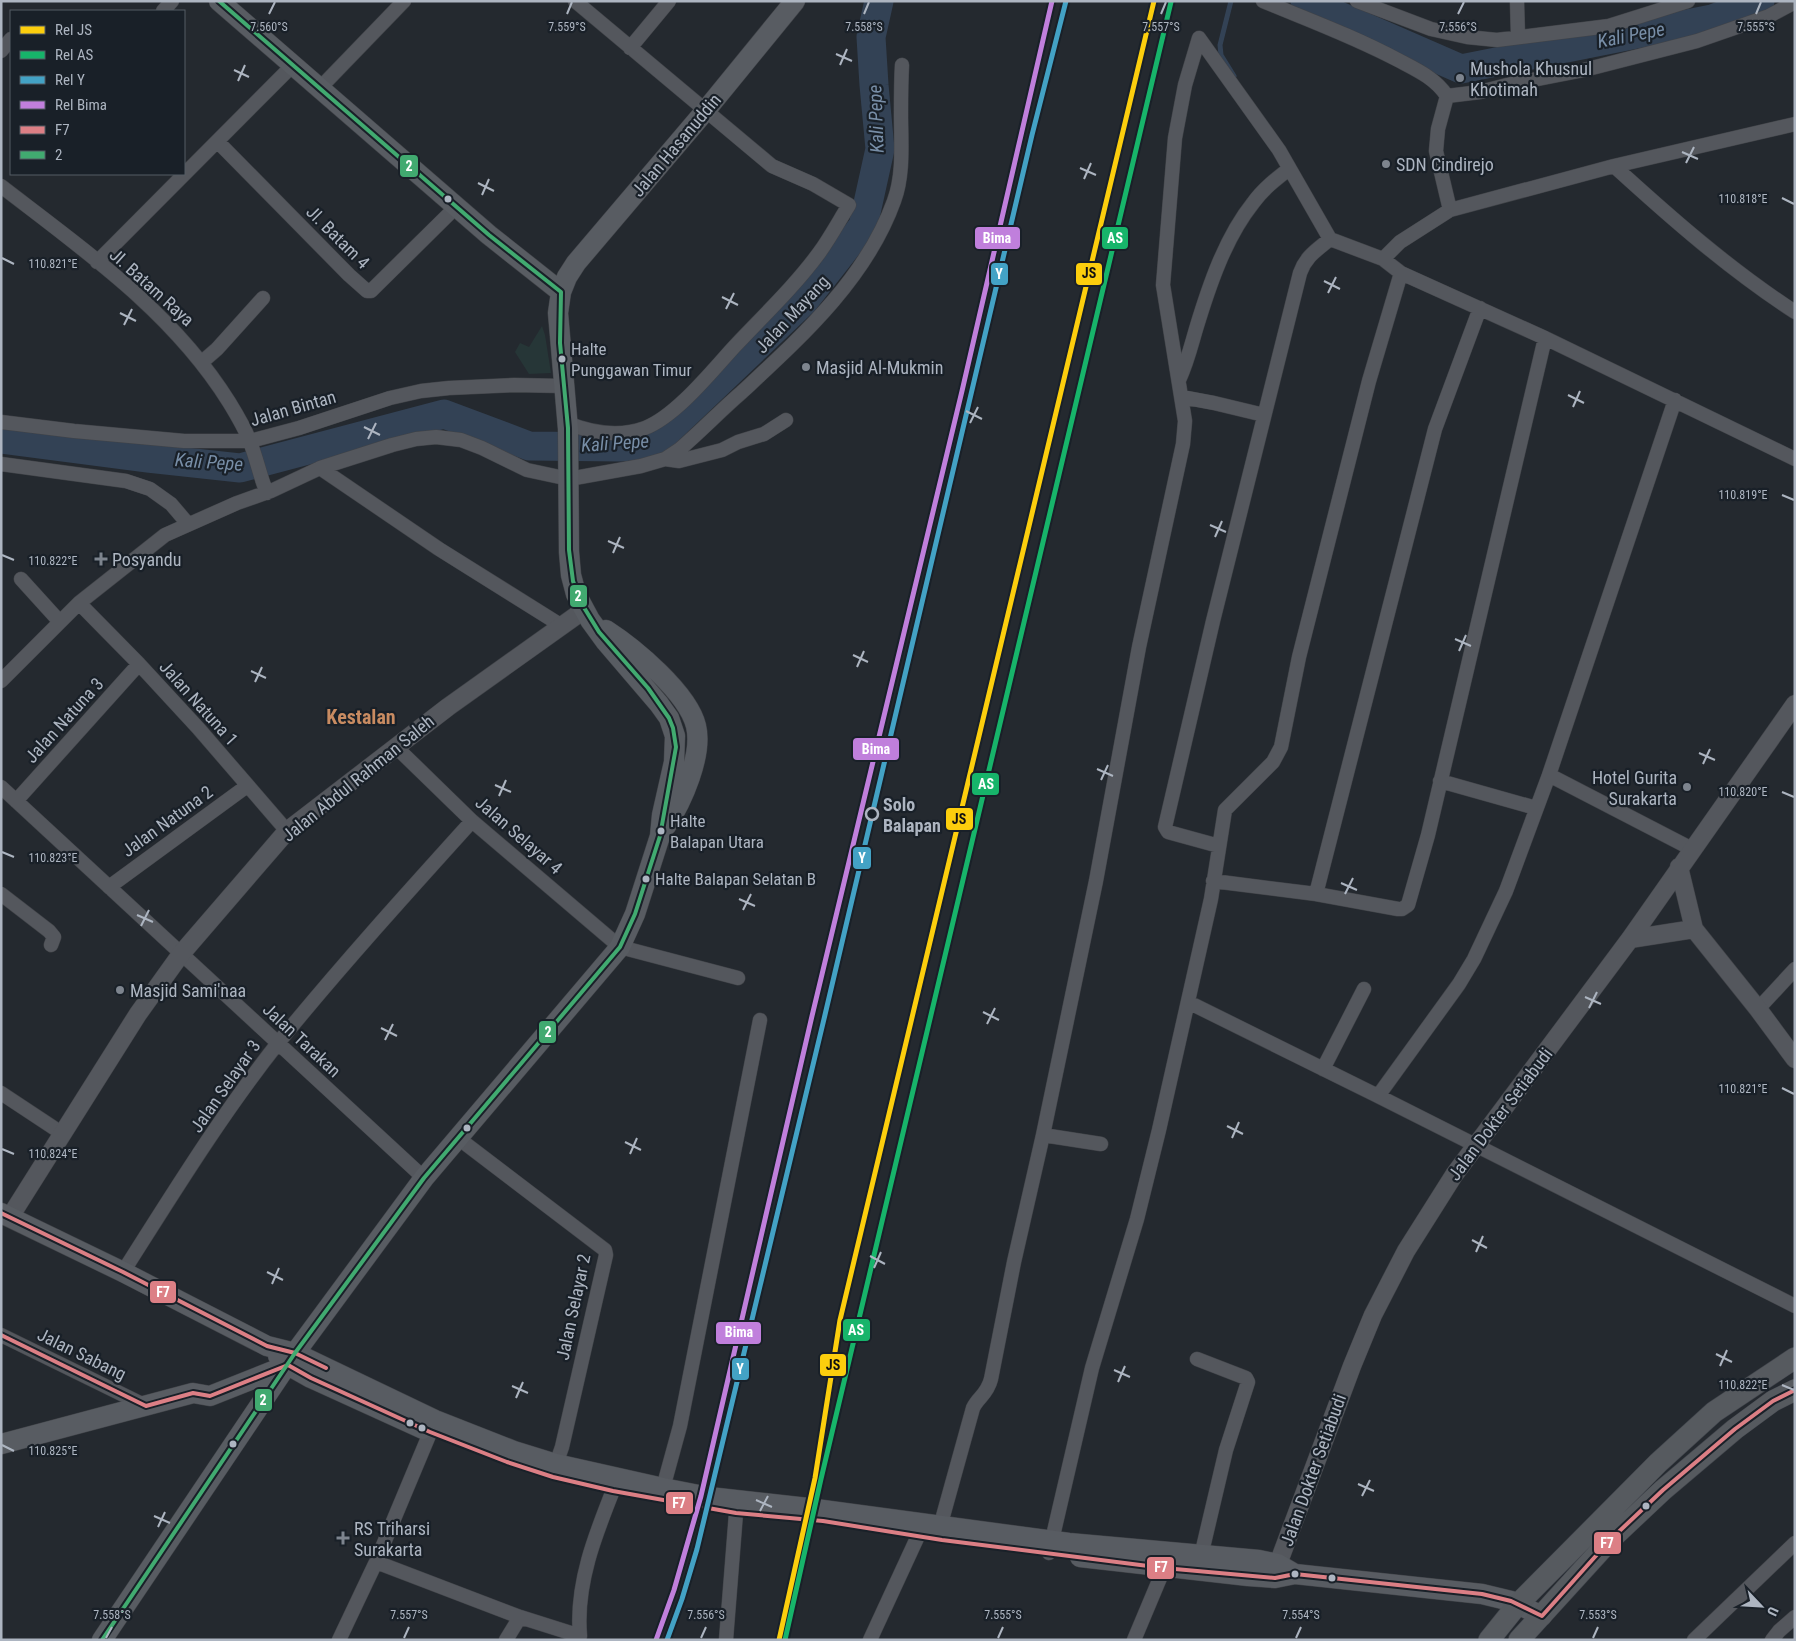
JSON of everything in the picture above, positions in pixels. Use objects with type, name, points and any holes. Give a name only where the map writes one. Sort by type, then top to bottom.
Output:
[{"type":"main road","points":[[102,1640],[282,1356],[424,1178],[620,947],[635,914],[660,836],[676,747],[675,736],[669,718],[648,690],[606,642],[587,615],[576,594],[570,569],[569,552],[567,426],[558,313],[561,292],[456,207],[218,1]]},
{"type":"main road","name":"Jalan Hasanuddin","points":[[561,292],[567,277],[576,264],[795,1]]},
{"type":"main road","points":[[587,615],[632,648],[667,682],[686,703],[693,715],[698,737],[696,755],[682,798],[660,836]]},
{"type":"main road","points":[[669,718],[686,703]]},
{"type":"main road","points":[[4,1221],[123,1272],[282,1356],[311,1378],[432,1426],[507,1462],[553,1477],[615,1485],[663,1488],[709,1497],[808,1508],[926,1529],[1051,1547],[1482,1594],[1499,1597],[1542,1616]]},
{"type":"main road","points":[[1,1444],[193,1393],[210,1396],[282,1356]]},
{"type":"main road","points":[[1489,1640],[1518,1604],[1641,1479],[1714,1412],[1795,1358]]},
{"type":"main road","points":[[1518,1640],[1612,1539],[1664,1490],[1736,1429],[1773,1401],[1795,1390]]},
{"type":"main road","points":[[432,1426],[556,1464],[615,1485],[736,1513],[926,1529]]},
{"type":"main road","points":[[1167,1560],[1201,1556],[1259,1560],[1283,1572]]},
{"type":"street","points":[[319,88],[404,1]]},
{"type":"street","points":[[567,426],[597,433],[629,432],[646,428],[664,417],[720,365],[734,347],[783,296],[818,254],[849,204],[812,184],[772,166],[575,1]]},
{"type":"street","points":[[630,48],[669,1]]},
{"type":"street","points":[[1263,1],[1370,44],[1430,77],[1447,96]]},
{"type":"street","points":[[1357,1],[1404,20],[1440,31],[1467,37],[1497,40],[1609,26],[1688,1]]},
{"type":"street","points":[[1518,1],[1518,37]]},
{"type":"street","points":[[1447,96],[1480,92],[1584,70],[1698,41],[1769,16],[1795,2]]},
{"type":"street","points":[[870,1640],[926,1529],[974,1404],[984,1396],[990,1383],[1014,1262],[1096,881],[1139,646],[1183,444],[1185,420],[1163,285],[1178,112],[1192,57],[1199,38],[1279,150],[1330,239],[1383,259],[1401,273],[1545,338],[1795,459]]},
{"type":"street","points":[[1,51],[10,40]]},
{"type":"street","points":[[185,175],[293,65]]},
{"type":"street","name":"Jalan Mayang","points":[[1,681],[79,603],[165,535],[266,489],[366,452],[416,439],[450,438],[482,448],[538,474],[568,474],[641,466],[665,459],[703,429],[796,342],[831,303],[863,262],[881,230],[894,201],[898,185],[902,150],[902,65]]},
{"type":"street","points":[[1447,96],[1438,129],[1436,150],[1450,210]]},
{"type":"street","points":[[1383,259],[1400,242],[1450,210],[1614,166],[1795,124]]},
{"type":"street","name":"Jl. Batam 4","points":[[218,142],[349,276],[367,291],[375,288],[456,207]]},
{"type":"street","points":[[1614,166],[1682,227],[1758,288],[1795,312]]},
{"type":"street","points":[[1179,380],[1223,254],[1240,220],[1267,186],[1290,168]]},
{"type":"street","points":[[97,262],[185,175]]},
{"type":"street","name":"Jl. Batam Raya","points":[[1,186],[97,262],[159,315],[202,362],[230,402],[250,441],[266,489]]},
{"type":"street","points":[[1219,846],[1168,832],[1166,827],[1213,621],[1303,264],[1312,252],[1330,239]]},
{"type":"street","points":[[1051,1547],[1092,1368],[1137,1219],[1188,1002],[1226,810],[1273,762],[1281,747],[1299,657],[1369,380],[1401,273]]},
{"type":"street","points":[[202,362],[218,349],[263,298]]},
{"type":"street","points":[[1316,894],[1435,429],[1480,308]]},
{"type":"street","points":[[1213,881],[1316,894],[1398,909],[1405,908],[1408,904],[1428,835],[1545,338]]},
{"type":"street","name":"Jalan Bintan","points":[[1,422],[158,439],[250,441],[299,428],[390,398],[421,391],[514,385],[564,386]]},
{"type":"street","points":[[1182,397],[1214,402],[1264,415]]},
{"type":"street","points":[[1378,1096],[1459,984],[1474,959],[1506,892],[1549,775],[1675,400]]},
{"type":"street","points":[[665,459],[679,461],[722,450],[738,442],[764,434],[786,420]]},
{"type":"street","points":[[1,464],[126,481],[150,489],[171,504],[188,524]]},
{"type":"street","points":[[320,468],[439,549],[562,626]]},
{"type":"street","points":[[21,578],[60,622]]},
{"type":"street","name":"Jalan Natuna 1","points":[[79,603],[140,664],[287,831]]},
{"type":"street","name":"Jalan Abdul Rahman Saleh","points":[[4,1221],[63,1134],[138,1014],[181,954],[287,831],[448,707],[562,626],[587,615]]},
{"type":"street","name":"Jalan Natuna 3","points":[[16,801],[140,664]]},
{"type":"street","name":"Jalan Dokter Setiabudi","points":[[1283,1572],[1352,1366],[1373,1315],[1406,1251],[1476,1145],[1630,939],[1795,704]]},
{"type":"street","name":"Jalan Selayar 4","points":[[396,747],[472,821],[620,947]]},
{"type":"street","points":[[1549,775],[1692,850]]},
{"type":"street","points":[[1440,781],[1536,808]]},
{"type":"street","name":"Jalan Natuna 2","points":[[110,887],[247,786]]},
{"type":"street","name":"Jalan Tarakan","points":[[1,787],[424,1178]]},
{"type":"street","name":"Jalan Selayar 3","points":[[123,1272],[228,1111],[278,1044],[394,908],[472,821]]},
{"type":"street","points":[[1679,867],[1694,929],[1758,1009],[1795,1060]]},
{"type":"street","points":[[1,894],[49,931],[54,938],[51,945]]},
{"type":"street","points":[[1630,939],[1694,929]]},
{"type":"street","points":[[620,947],[738,978]]},
{"type":"street","points":[[1758,1009],[1795,969]]},
{"type":"street","points":[[1323,1069],[1364,989]]},
{"type":"street","points":[[1188,1002],[1795,1306]]},
{"type":"street","points":[[663,1488],[680,1426],[760,1020]]},
{"type":"street","points":[[1,1093],[63,1134]]},
{"type":"street","points":[[1042,1135],[1101,1144]]},
{"type":"street","name":"Jalan Selayar 2","points":[[458,1138],[605,1250],[604,1265],[562,1447],[556,1464]]},
{"type":"street","name":"Jalan Sabang","points":[[1,1335],[146,1406]]},
{"type":"street","points":[[1197,1359],[1246,1378],[1248,1382],[1226,1450],[1201,1556]]},
{"type":"street","points":[[339,1640],[376,1562],[432,1426]]},
{"type":"street","points":[[376,1562],[580,1638],[579,1610],[585,1569],[615,1485]]},
{"type":"street","points":[[726,1640],[736,1513]]},
{"type":"street","points":[[1694,1640],[1795,1543]]},
{"type":"street","points":[[1134,1640],[1167,1560]]},
{"type":"street","points":[[506,1640],[520,1617]]},
{"type":"street","points":[[1772,1640],[1795,1617]]},
{"type":"shaded area","points":[[542,326],[551,373],[529,374],[515,352],[520,343],[529,347]]},
{"type":"waterway","name":"Kali Pepe","points":[[1,439],[240,468],[444,414],[529,446],[621,447],[654,444],[804,301],[863,226],[880,149],[871,37],[879,1]]},
{"type":"waterway","points":[[1231,1],[1220,45],[1221,55],[1234,76]]},
{"type":"waterway","name":"Kali Pepe","points":[[1305,1],[1461,69],[1712,19],[1760,1]]},
{"type":"rail line","name":"Bima","points":[[656,1640],[674,1590],[701,1496],[812,1016],[962,391],[1052,1]]},
{"type":"rail line","name":"Y","points":[[667,1640],[697,1549],[1032,135],[1066,1]]},
{"type":"rail line","name":"JS","points":[[779,1640],[815,1478],[840,1320],[1154,1]]},
{"type":"rail line","name":"AS","points":[[785,1640],[821,1479],[1171,2]]},
{"type":"transit line","name":"2","points":[[102,1640],[295,1353],[424,1178],[620,947],[635,914],[660,836],[676,747],[673,728],[669,718],[648,688],[599,632],[580,601],[573,581],[569,550],[568,428],[560,343],[561,292],[489,235],[219,1]]},
{"type":"transit line","name":"F7","points":[[1,1213],[123,1272],[267,1346],[295,1353],[326,1368]]},
{"type":"transit line","name":"F7","points":[[1,1335],[146,1406],[193,1393],[210,1396],[288,1365],[311,1378],[430,1432],[507,1462],[553,1477],[613,1491],[736,1513],[823,1521],[942,1540],[1164,1568],[1275,1578],[1295,1574],[1482,1594],[1511,1601],[1542,1616],[1611,1539],[1663,1490],[1735,1429],[1773,1401],[1795,1390]]},
{"type":"place","name":"Mushola Khusnul Khotimah","points":[[1460,78]]},
{"type":"place","name":"SDN Cindirejo","points":[[1386,164]]},
{"type":"place","name":"Halte Punggawan Timur","points":[[562,359]]},
{"type":"place","name":"Masjid Al-Mukmin","points":[[806,367]]},
{"type":"place","name":"Posyandu","points":[[101,559]]},
{"type":"place","name":"Hotel Gurita Surakarta","points":[[1687,787]]},
{"type":"place","name":"Solo Balapan","points":[[872,814]]},
{"type":"place","name":"Halte Balapan Utara","points":[[661,831]]},
{"type":"place","name":"Halte Balapan Selatan B","points":[[646,879]]},
{"type":"place","name":"Masjid Sami'naa","points":[[120,990]]},
{"type":"place","name":"RS Triharsi Surakarta","points":[[343,1538]]},
{"type":"district","name":"Kestalan","points":[[361,717]]}]
